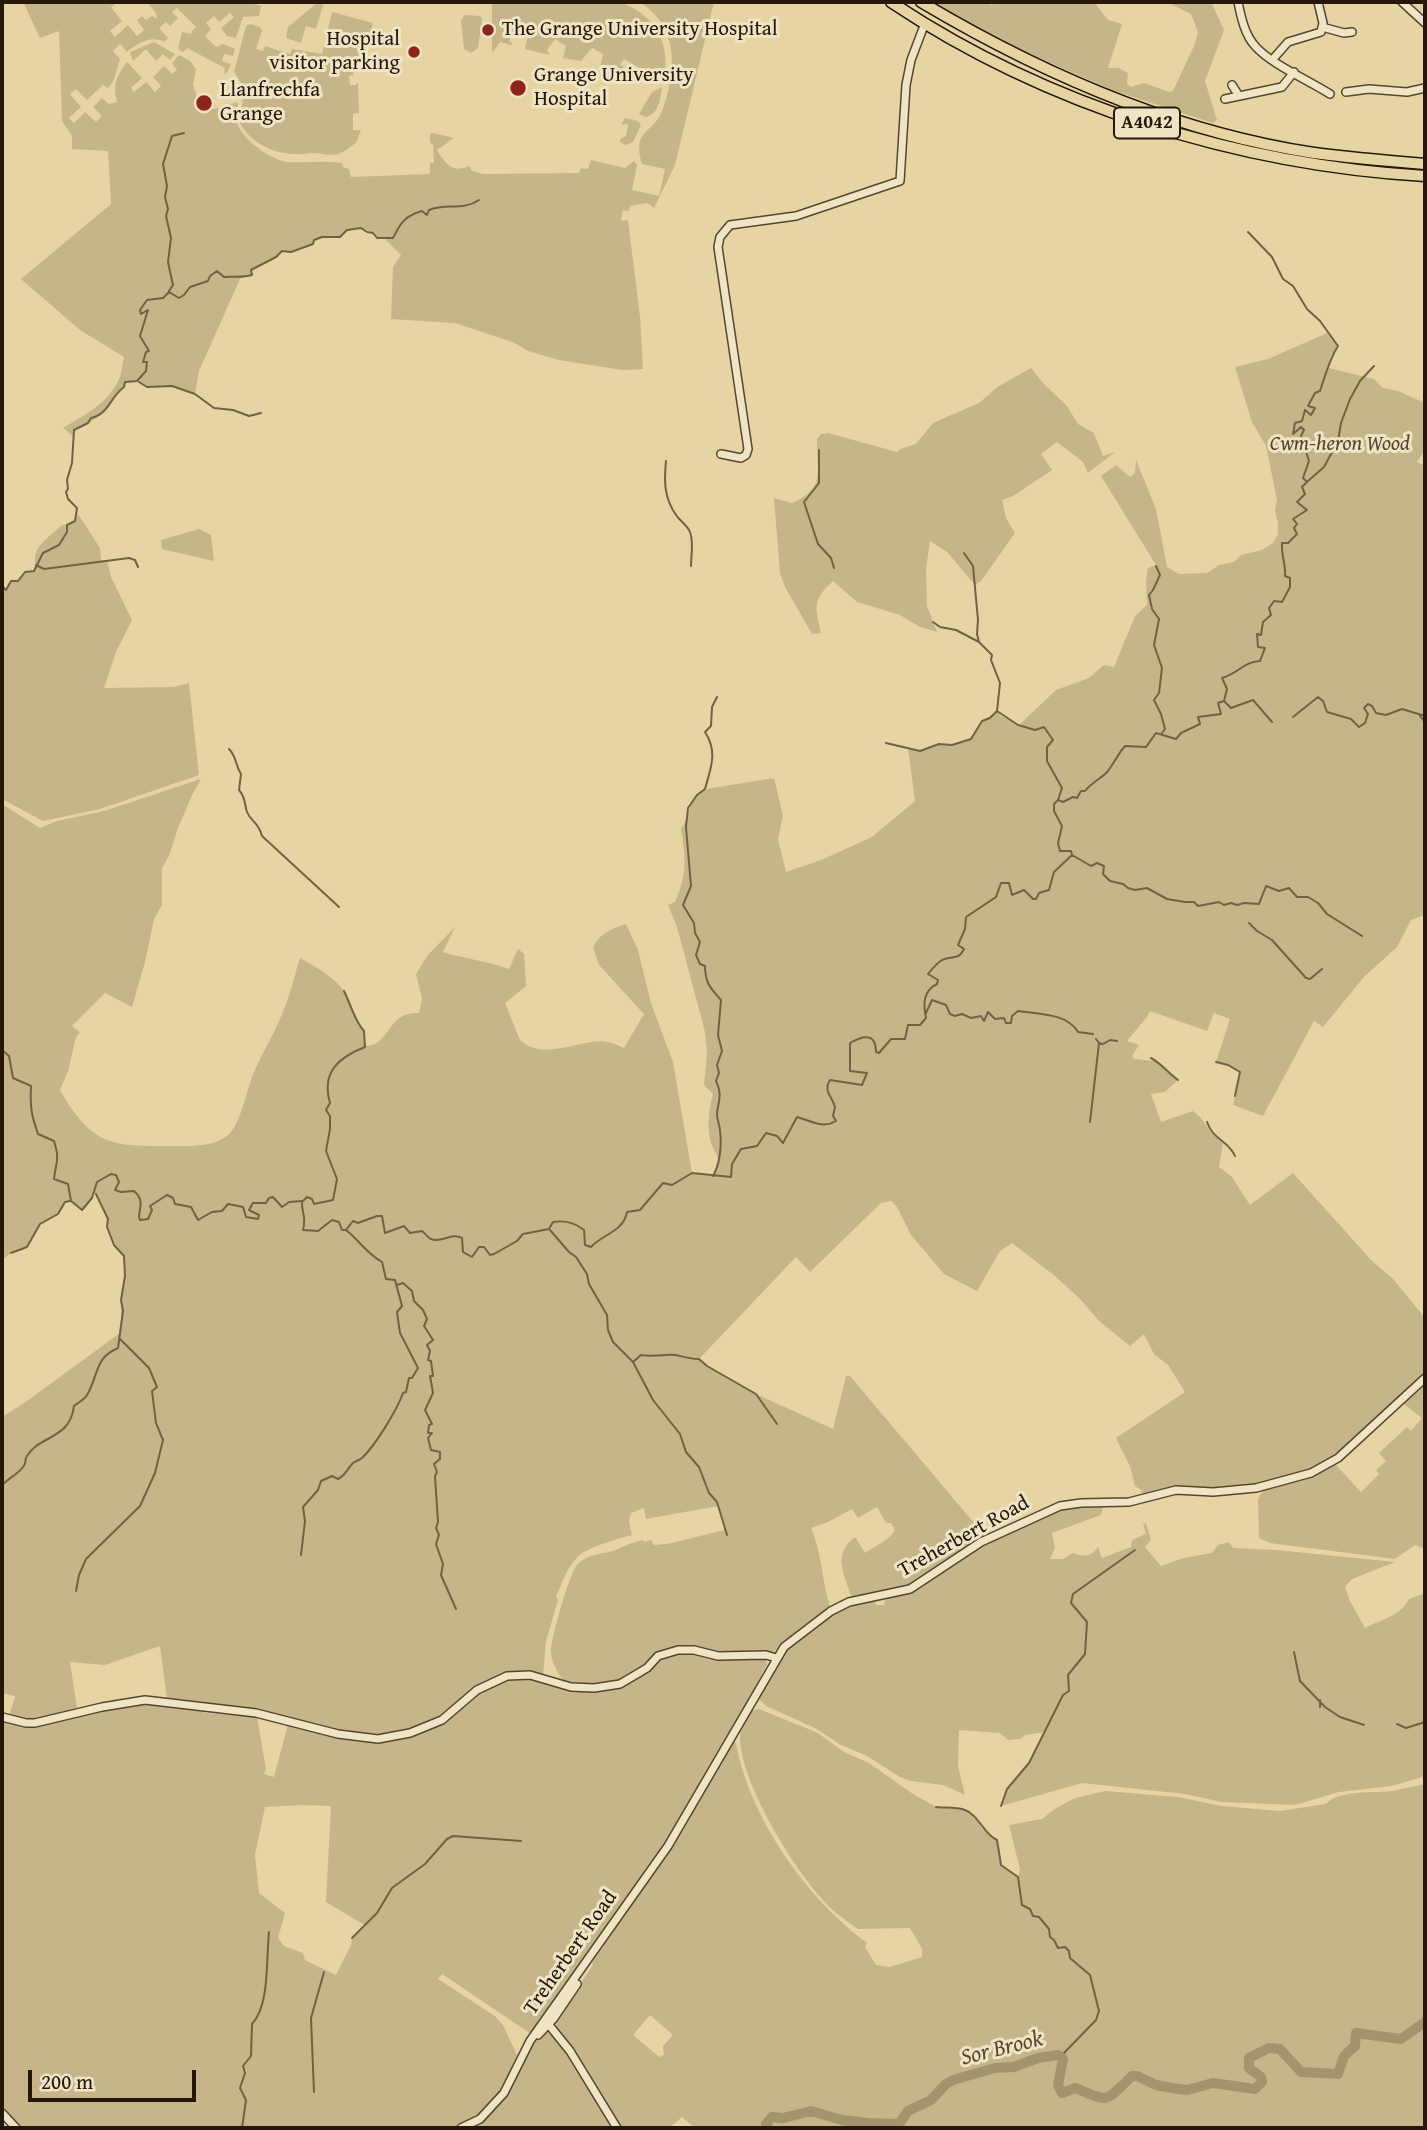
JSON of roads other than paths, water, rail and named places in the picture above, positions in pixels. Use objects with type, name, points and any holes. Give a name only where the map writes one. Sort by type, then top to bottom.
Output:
[{"type":"highway","name":"A4042","points":[[891,2],[925,23],[1036,81],[1130,118],[1280,158],[1380,173],[1425,176]]},
{"type":"highway","name":"A4042","points":[[921,2],[1037,66],[1153,113],[1258,142],[1313,153],[1425,164]]},
{"type":"street","points":[[1238,2],[1247,33],[1255,46],[1330,94]]},
{"type":"street","points":[[1273,59],[1288,42],[1321,32],[1318,2]]},
{"type":"street","points":[[1402,2],[1425,23]]},
{"type":"street","points":[[721,454],[741,458],[746,455],[748,449],[718,247],[720,237],[730,225],[806,214],[842,199],[900,181],[906,85],[911,60],[925,23]]},
{"type":"street","points":[[1322,27],[1344,33],[1352,32]]},
{"type":"street","points":[[1225,99],[1282,87],[1294,72]]},
{"type":"street","points":[[1232,85],[1239,96]]},
{"type":"street","points":[[1346,92],[1369,89],[1407,92],[1425,88]]},
{"type":"street","name":"Treherbert Road","points":[[461,2128],[480,2119],[504,2093],[530,2041],[668,1846],[784,1647],[831,1611],[849,1602],[910,1589],[981,1542],[1049,1510],[1070,1504],[1129,1502],[1177,1490],[1213,1492],[1256,1488],[1311,1473],[1338,1458],[1425,1378]]},
{"type":"street","points":[[2,1717],[36,1723],[145,1700],[256,1713],[338,1734],[378,1738],[410,1733],[442,1720],[477,1690],[507,1676],[530,1675],[570,1688],[594,1688],[620,1684],[647,1668],[658,1656],[678,1650],[694,1650],[719,1656],[766,1655],[776,1658]]},
{"type":"street","points":[[530,2041],[549,2025],[572,1993],[582,1970]]},
{"type":"street","points":[[549,2025],[570,2050],[617,2128]]},
{"type":"street","points":[[2,2113],[16,2128]]},
{"type":"waterway","points":[[169,291],[173,285],[168,262],[171,238],[166,216],[167,186],[163,164],[172,136],[184,133]]},
{"type":"waterway","points":[[2,586],[6,590],[11,581],[18,581],[25,572],[34,571],[43,553],[59,545],[67,532],[67,525],[75,521],[77,508],[68,499],[66,492],[72,463],[74,430],[102,413],[124,387],[125,382],[137,381],[146,371],[147,362],[143,362],[146,352],[149,351],[140,336],[148,310],[141,314],[140,310],[147,300],[163,298],[169,292],[179,298],[190,287],[208,281],[217,271],[224,277],[252,275],[251,270],[282,251],[291,252],[313,244],[314,240],[322,237],[340,237],[347,230],[361,228],[373,233],[377,238],[393,238],[404,220],[411,215],[422,211],[427,215],[429,210],[435,208],[467,205],[479,200]]},
{"type":"waterway","points":[[1224,701],[1227,689],[1222,678],[1249,663],[1260,661],[1265,648],[1258,647],[1257,634],[1261,635],[1263,622],[1271,615],[1269,608],[1274,601],[1282,602],[1290,587],[1290,578],[1285,576],[1282,543],[1288,543],[1297,534],[1294,528],[1297,524],[1293,519],[1307,510],[1297,502],[1305,494],[1302,487],[1307,482],[1303,478],[1309,461],[1301,436],[1304,430],[1301,427],[1293,434],[1295,423],[1302,421],[1305,410],[1311,415],[1315,408],[1308,406],[1315,393],[1320,391],[1338,346],[1320,321],[1307,309],[1293,286],[1283,279],[1272,257],[1248,232]]},
{"type":"waterway","points":[[1308,481],[1324,467],[1338,441],[1350,399],[1360,381],[1374,366]]},
{"type":"waterway","points":[[139,382],[147,387],[172,386],[195,394],[214,408],[233,410],[249,416],[261,413]]},
{"type":"waterway","points":[[819,450],[819,483],[804,502],[818,544],[831,558],[834,568]]},
{"type":"waterway","points":[[666,461],[667,496],[676,515],[689,530],[692,544],[691,566]]},
{"type":"waterway","points":[[964,553],[973,566],[979,642],[992,655],[991,660],[1000,683],[997,711],[1018,725],[1035,730],[1044,727],[1053,740],[1047,747],[1047,761],[1062,788],[1058,800]]},
{"type":"waterway","points":[[36,565],[44,569],[129,558],[135,560],[138,567]]},
{"type":"waterway","points":[[1156,566],[1160,575],[1149,595],[1152,609],[1159,619],[1154,645],[1162,668],[1159,693],[1154,700],[1165,729],[1162,733]]},
{"type":"waterway","points":[[933,622],[979,642]]},
{"type":"waterway","points":[[713,1176],[721,1148],[717,1114],[720,1094],[716,1081],[719,1073],[717,1065],[722,1051],[718,1035],[721,1000],[709,984],[705,966],[700,964],[696,955],[700,942],[694,923],[683,905],[691,886],[686,827],[688,808],[705,789],[709,774],[712,753],[705,732],[711,726],[712,707],[717,697]]},
{"type":"waterway","points":[[1293,717],[1318,697],[1323,701],[1327,712],[1351,719],[1359,727],[1365,723],[1368,714],[1364,708],[1368,704],[1376,713],[1386,715],[1402,709],[1425,716]]},
{"type":"waterway","points":[[2,1050],[9,1056],[13,1078],[31,1086],[32,1110],[38,1134],[54,1141],[57,1157],[54,1179],[68,1184],[71,1201],[82,1210],[92,1198],[97,1182],[111,1174],[116,1175],[119,1182],[115,1190],[134,1191],[139,1197],[140,1220],[148,1219],[152,1210],[150,1206],[167,1195],[173,1198],[175,1204],[191,1207],[198,1220],[212,1212],[222,1211],[228,1204],[243,1207],[246,1217],[258,1219],[259,1215],[249,1210],[253,1203],[266,1203],[273,1197],[282,1207],[289,1202],[302,1201],[303,1230],[318,1231],[332,1220],[339,1222],[342,1230],[346,1230],[353,1221],[358,1223],[382,1216],[385,1233],[404,1226],[410,1233],[422,1231],[435,1240],[454,1236],[462,1238],[463,1252],[472,1257],[479,1247],[484,1247],[490,1255],[494,1254],[517,1241],[523,1234],[549,1229],[553,1222],[557,1221],[573,1223],[584,1230],[585,1245],[591,1247],[622,1224],[627,1212],[640,1210],[663,1183],[672,1185],[692,1173],[731,1177],[732,1164],[741,1149],[757,1146],[766,1133],[777,1136],[783,1143],[797,1117],[822,1124],[836,1121],[833,1116],[835,1107],[828,1090],[830,1080],[862,1085],[867,1073],[850,1071],[850,1043],[868,1037],[874,1041],[876,1052],[879,1053],[891,1039],[905,1039],[908,1025],[920,1025],[926,1018],[924,1003],[927,994],[938,980],[928,974],[942,960],[962,953],[964,949],[958,945],[965,929],[966,917],[996,897],[1001,883],[1009,883],[1012,895],[1024,890],[1033,899],[1036,899],[1039,893],[1049,890],[1054,872],[1072,855],[1071,851],[1060,851],[1058,843],[1062,826],[1054,811],[1054,804],[1058,800],[1063,802],[1077,798],[1081,791],[1085,791],[1108,771],[1125,746],[1146,747],[1156,733],[1176,739],[1181,733],[1200,724],[1198,717],[1221,714],[1218,703],[1224,701],[1231,708],[1253,700],[1272,722]]},
{"type":"waterway","points":[[886,743],[920,751],[939,744],[952,745],[971,739],[982,721],[997,711]]},
{"type":"waterway","points":[[1420,716],[1424,721]]},
{"type":"waterway","points":[[229,749],[241,774],[239,790],[247,812],[259,827],[262,836],[339,907]]},
{"type":"waterway","points":[[1072,855],[1091,866],[1097,863],[1104,866],[1103,874],[1110,881],[1135,890],[1147,888],[1167,899],[1194,902],[1198,906],[1219,902],[1224,905],[1259,904],[1266,886],[1279,891],[1289,888],[1297,897],[1308,897],[1318,903],[1327,914],[1362,936]]},
{"type":"waterway","points":[[1249,923],[1272,940],[1306,978],[1310,979],[1322,969]]},
{"type":"waterway","points":[[303,1201],[307,1197],[312,1199],[314,1204],[333,1200],[337,1179],[326,1151],[330,1129],[330,1116],[326,1110],[330,1103],[328,1083],[330,1074],[340,1061],[365,1047],[364,1031],[355,1018],[344,991]]},
{"type":"waterway","points":[[926,1013],[932,1000],[946,1005],[950,1014],[955,1016],[981,1016],[984,1021],[988,1012],[995,1019],[1004,1018],[1006,1023],[1011,1023],[1012,1016],[1018,1011],[1043,1014],[1067,1021],[1078,1032],[1093,1034]]},
{"type":"waterway","points":[[1096,1039],[1103,1044],[1110,1040],[1117,1041]]},
{"type":"waterway","points":[[1090,1122],[1099,1043]]},
{"type":"waterway","points":[[1151,1058],[1178,1080]]},
{"type":"waterway","points":[[1216,1062],[1240,1072],[1235,1096]]},
{"type":"waterway","points":[[1207,1122],[1213,1133],[1235,1156]]},
{"type":"waterway","points":[[2,1485],[21,1470],[32,1449],[67,1425],[74,1406],[91,1388],[101,1362],[118,1348],[123,1311],[121,1300],[125,1276],[124,1256],[114,1245],[107,1227],[108,1219],[96,1194]]},
{"type":"waterway","points":[[11,1253],[27,1247],[40,1224],[58,1214],[65,1202],[70,1201]]},
{"type":"waterway","points":[[301,1555],[305,1521],[303,1507],[318,1490],[321,1481],[332,1476],[338,1479],[367,1452],[406,1392],[409,1378],[412,1378],[418,1368],[400,1333],[397,1312],[402,1306],[395,1280],[386,1279],[382,1262],[346,1230]]},
{"type":"waterway","points":[[550,1230],[576,1257],[587,1274],[589,1284],[607,1315],[608,1330],[613,1342],[633,1362],[653,1400],[680,1434],[686,1452],[699,1467],[709,1493],[717,1502],[727,1535]]},
{"type":"waterway","points":[[397,1285],[403,1283],[412,1291],[414,1301],[427,1319],[424,1326],[433,1340],[427,1345],[430,1351],[428,1360],[431,1361],[433,1393],[425,1410],[432,1424],[429,1425],[428,1433],[432,1433],[428,1438],[431,1450],[440,1452],[440,1459],[434,1464],[437,1472],[436,1528],[439,1535],[436,1544],[443,1564],[441,1575],[456,1609]]},
{"type":"waterway","points":[[76,1591],[86,1559],[140,1506],[155,1473],[163,1440],[156,1423],[152,1391],[157,1387],[149,1368],[120,1339]]},
{"type":"waterway","points":[[633,1362],[641,1355],[676,1355],[699,1359],[756,1394],[777,1424]]},
{"type":"waterway","points":[[1001,1806],[1007,1789],[1029,1763],[1063,1695],[1069,1691],[1068,1675],[1085,1654],[1087,1622],[1071,1603],[1073,1594],[1135,1550]]},
{"type":"waterway","points":[[1294,1652],[1300,1681],[1325,1707],[1340,1717],[1364,1725]]},
{"type":"waterway","points":[[1320,1700],[1320,1707]]},
{"type":"waterway","points":[[1397,1724],[1406,1728],[1425,1722]]},
{"type":"waterway","points":[[936,1807],[958,1808],[970,1812],[997,1840],[1001,1865],[1018,1877],[1022,1905],[1030,1909],[1033,1916],[1039,1917],[1049,1929],[1050,1937],[1058,1948],[1065,1947],[1070,1958],[1090,1975],[1099,2011],[1096,2020],[1061,2056]]},
{"type":"waterway","points":[[352,1938],[377,1913],[392,1888],[425,1864],[447,1839],[453,1836],[521,1841]]},
{"type":"waterway","points":[[242,2128],[246,2100],[240,2088],[245,2073],[243,2066],[251,2056],[252,2024],[262,2005],[269,1932]]},
{"type":"waterway","points":[[314,2092],[311,2018],[324,1972]]},
{"type":"waterway","name":"Sor Brook","points":[[768,2128],[766,2124],[772,2117],[783,2118],[811,2111],[842,2120],[899,2124],[908,2111],[931,2100],[953,2080],[1058,2055],[1063,2059],[1058,2085],[1062,2093],[1075,2088],[1106,2098],[1132,2076],[1156,2085],[1187,2090],[1213,2083],[1255,2089],[1262,2082],[1261,2077],[1249,2068],[1249,2058],[1269,2048],[1280,2049],[1301,2072],[1338,2074],[1344,2056],[1355,2046],[1356,2033],[1401,2039],[1425,2022]]},
{"type":"place","name":"The Grange University Hospital","points":[[488,30]]},
{"type":"place","name":"Hospital visitor parking","points":[[414,52]]},
{"type":"place","name":"Grange University Hospital","points":[[518,88]]},
{"type":"place","name":"Llanfrechfa Grange","points":[[204,103]]},
{"type":"park label","name":"Cwm-heron Wood","points":[[1340,445]]}]
